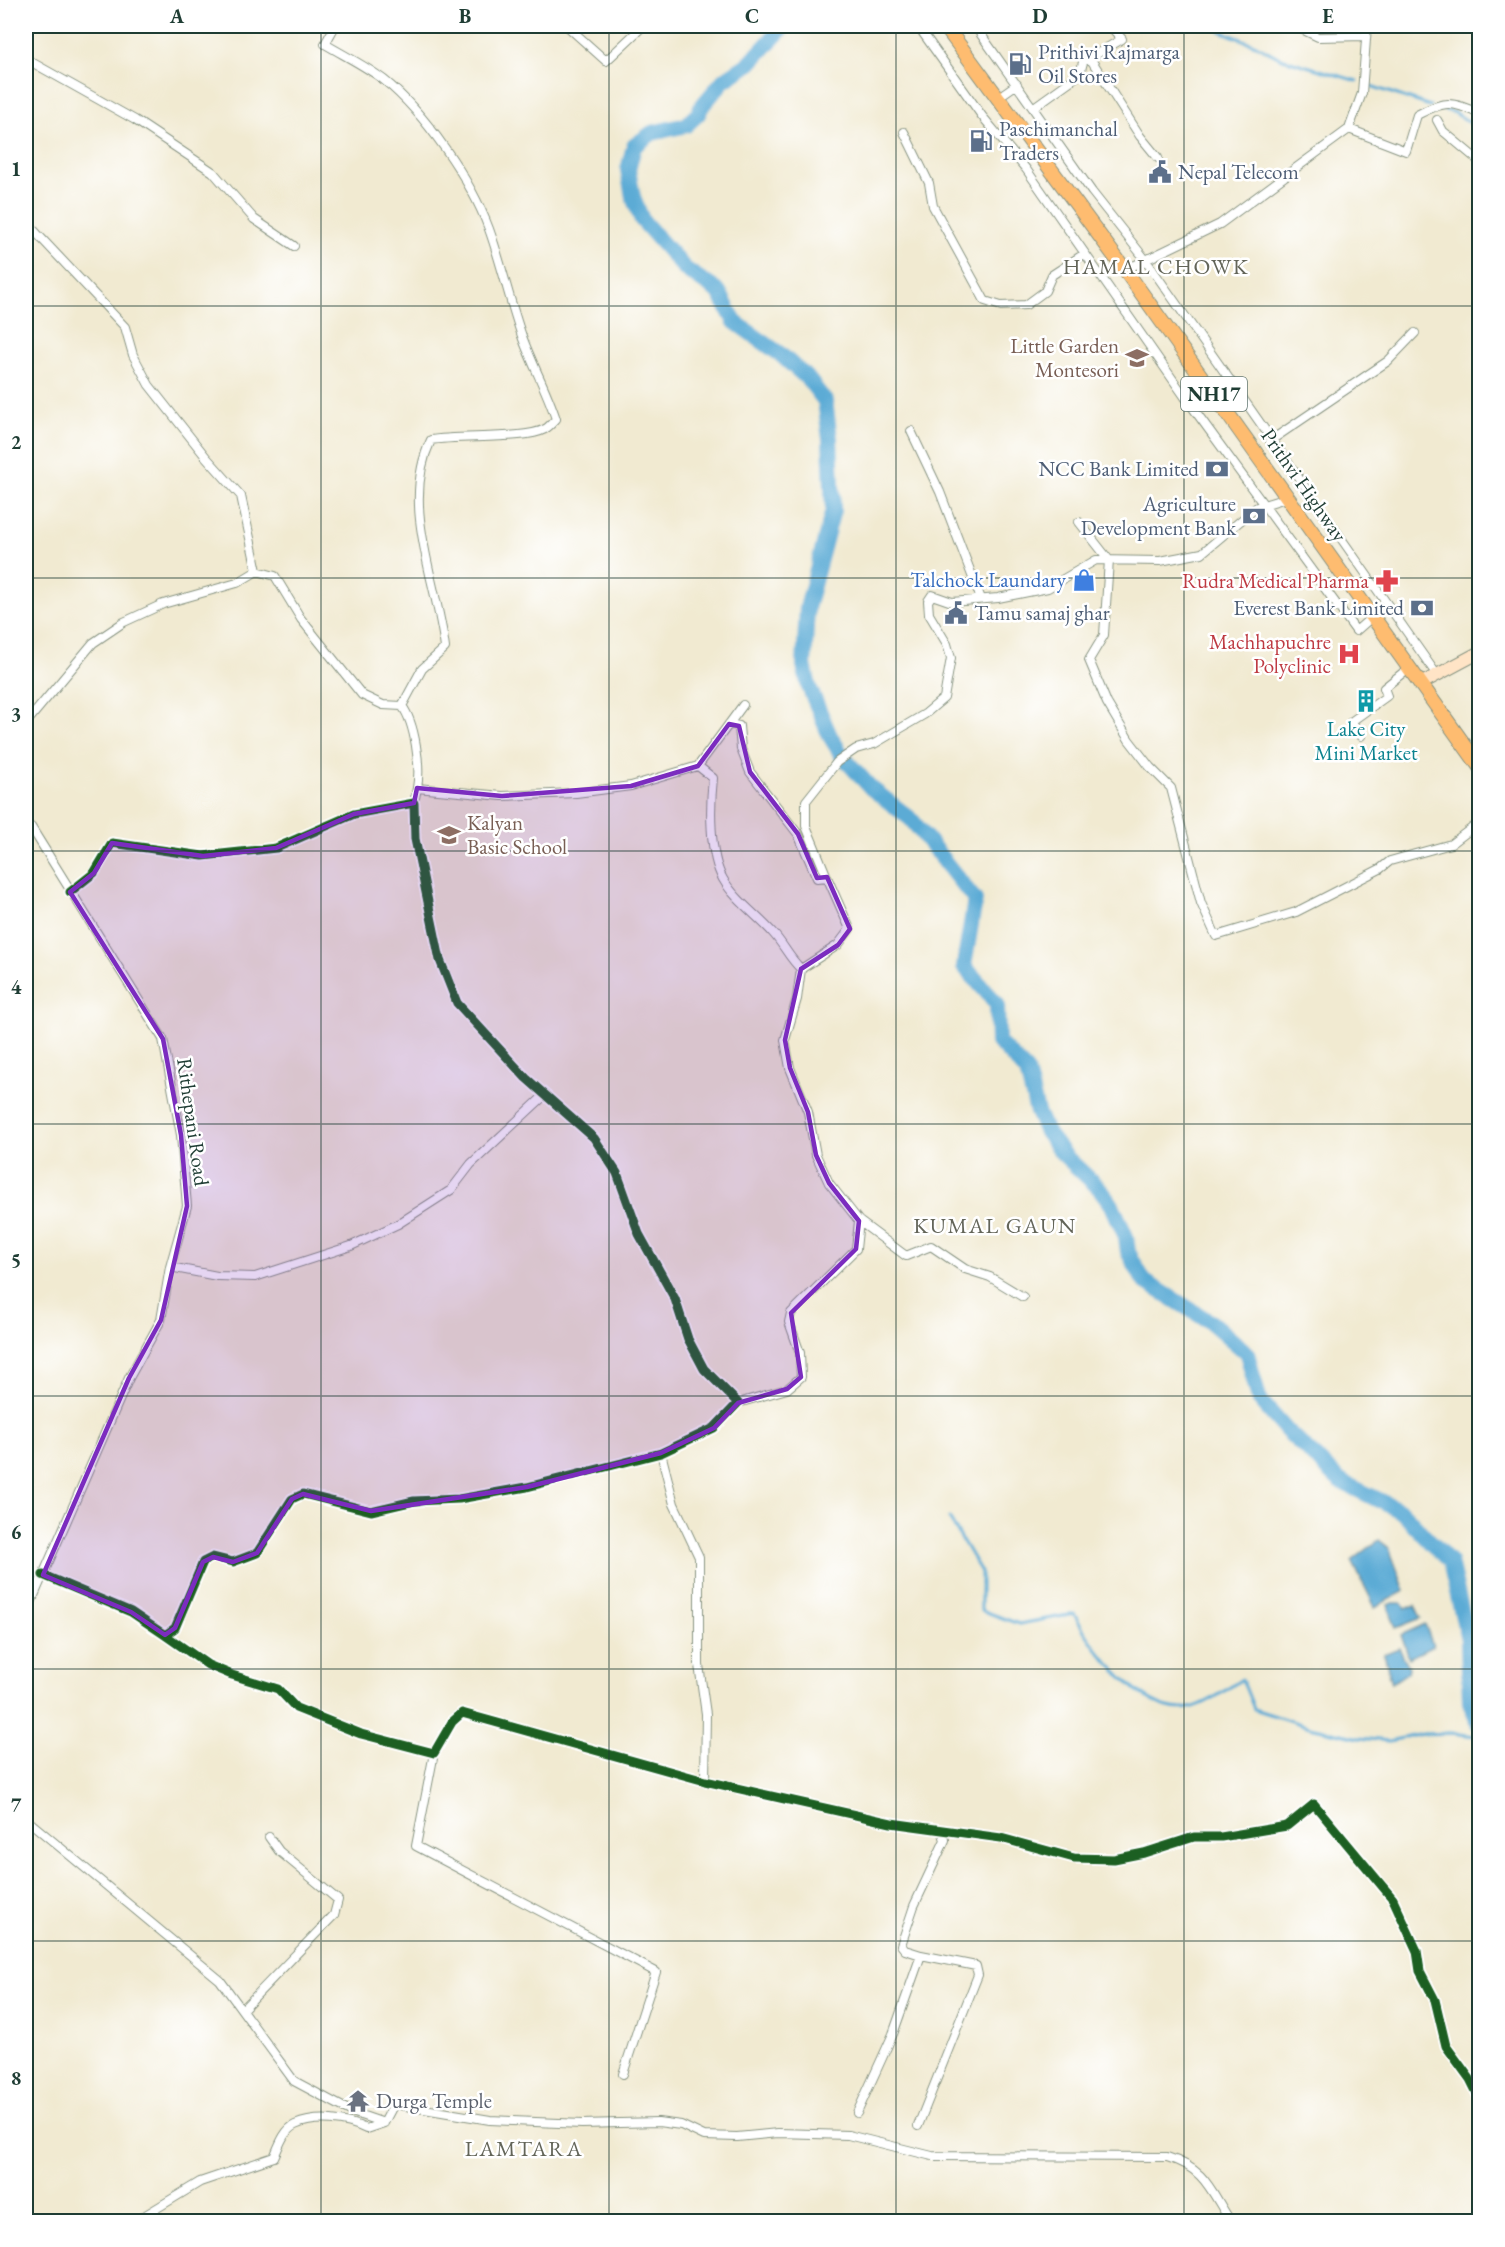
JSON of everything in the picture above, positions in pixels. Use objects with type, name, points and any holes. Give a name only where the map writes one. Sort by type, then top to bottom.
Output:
[{"type":"highway","name":"Prithvi Highway","points":[[945,26],[1125,270],[1286,498],[1422,683],[1479,766]]},
{"type":"main road","points":[[1422,683],[1479,652]]},
{"type":"street","points":[[336,26],[325,44],[384,80],[397,92],[418,115],[460,173],[488,226],[524,339],[545,386],[556,419],[544,430],[501,436],[457,435],[431,440],[423,458],[419,498],[423,538],[442,620],[445,648],[422,669],[402,706]]},
{"type":"street","points":[[567,26],[606,61],[643,26]]},
{"type":"street","points":[[918,26],[982,116],[1026,169],[1084,254],[1356,630],[1372,616]]},
{"type":"street","points":[[975,26],[1092,192],[1145,259],[1270,441],[1437,675]]},
{"type":"street","points":[[1034,107],[1080,74],[1083,62],[1122,39],[1110,26]]},
{"type":"street","points":[[1295,26],[1318,37],[1365,36]]},
{"type":"street","points":[[1125,270],[1220,224],[1349,129],[1362,93],[1367,26]]},
{"type":"street","points":[[1090,58],[1140,136],[1158,158]]},
{"type":"street","points":[[26,59],[135,120],[213,172],[254,219],[294,246]]},
{"type":"street","points":[[997,98],[1017,84]]},
{"type":"street","points":[[1349,129],[1406,151],[1417,115],[1432,107],[1440,103],[1461,105],[1479,114]]},
{"type":"street","points":[[1437,120],[1443,131],[1479,162]]},
{"type":"street","points":[[904,132],[929,183],[933,206],[985,301],[1001,306],[1026,305],[1045,291],[1052,275],[1084,254]]},
{"type":"street","points":[[26,222],[125,327],[133,354],[149,385],[206,457],[241,496],[257,571]]},
{"type":"street","points":[[1270,441],[1388,361],[1415,333]]},
{"type":"street","points":[[911,430],[940,492],[981,599]]},
{"type":"street","points":[[1023,1297],[990,1277],[965,1269],[931,1246],[906,1256],[859,1221],[829,1183],[816,1155],[808,1112],[790,1068],[785,1040],[801,969],[838,945],[850,929],[806,826],[806,801],[837,762],[856,749],[874,744],[925,714],[944,698],[951,658],[929,614],[928,600],[932,595],[952,602],[981,599],[1048,588],[1096,560],[1160,561],[1202,552],[1228,529],[1263,504],[1286,498]]},
{"type":"street","points":[[1079,522],[1109,560],[1104,634],[1089,660],[1107,703],[1129,740],[1150,767],[1172,788],[1201,903],[1216,936],[1296,912],[1380,869],[1390,861],[1451,844],[1479,822]]},
{"type":"street","points":[[26,723],[93,643],[116,627],[162,604],[237,583],[257,571],[274,576],[301,619],[362,695],[383,705],[402,706],[410,716],[417,788],[414,803],[415,839],[440,960],[457,1004],[526,1078],[594,1138],[617,1173],[639,1234],[675,1299],[688,1339],[704,1369],[738,1403]]},
{"type":"street","points":[[1361,736],[1352,721],[1387,696],[1384,688],[1410,667]]},
{"type":"street","points":[[417,788],[501,796],[576,793],[631,786],[698,766],[743,705]]},
{"type":"street","points":[[729,724],[739,726],[741,749],[750,772],[798,834],[817,878],[827,877]]},
{"type":"street","points":[[698,766],[713,778],[710,814],[722,877],[740,900],[783,944],[789,958],[801,969]]},
{"type":"street","points":[[70,892],[94,873],[112,843],[203,856],[276,848],[354,814],[414,803]]},
{"type":"street","name":"Rithepani Road","points":[[26,824],[31,827],[163,1039],[181,1135],[187,1206],[170,1267],[161,1320],[129,1378],[26,1614]]},
{"type":"street","points":[[170,1267],[217,1276],[255,1277],[351,1246],[398,1224],[451,1190],[471,1164],[545,1095]]},
{"type":"street","points":[[165,1635],[175,1628],[203,1562],[213,1557],[233,1562],[257,1552],[292,1498],[303,1494],[371,1511],[414,1501],[459,1498],[527,1487],[662,1453],[714,1428],[738,1403],[787,1389],[801,1377],[800,1353],[789,1322],[791,1313],[856,1249],[859,1221]]},
{"type":"street","points":[[662,1453],[674,1504],[699,1557],[699,1665],[706,1714],[705,1781]]},
{"type":"street","points":[[43,1575],[130,1612],[208,1665],[278,1689],[296,1708],[361,1734],[434,1753]]},
{"type":"street","points":[[623,2074],[656,1972],[416,1846],[434,1753],[452,1722],[462,1713],[705,1781],[891,1823],[1001,1838],[1074,1858],[1114,1859],[1144,1853],[1194,1837],[1221,1837],[1287,1826],[1314,1804],[1393,1899],[1417,1951],[1420,1971],[1435,2000],[1446,2046],[1470,2079],[1479,2099]]},
{"type":"street","points":[[26,1819],[220,1980],[243,2008],[294,2080],[352,2112],[384,2123]]},
{"type":"street","points":[[918,2126],[978,1975],[976,1966],[921,1955],[905,1950],[901,1945],[914,1906],[945,1840],[942,1830]]},
{"type":"street","points":[[243,2008],[334,1915],[338,1900],[279,1851],[269,1837]]},
{"type":"street","points":[[857,2113],[893,2034],[921,1955]]},
{"type":"street","points":[[134,2222],[200,2182],[274,2157],[284,2136],[294,2126],[319,2120],[352,2122],[366,2129],[384,2123],[394,2104],[490,2120],[582,2124],[658,2122],[681,2125],[705,2136],[737,2138],[778,2133],[848,2135],[932,2156],[1167,2157],[1194,2169],[1207,2181],[1231,2222]]},
{"type":"highlighted area","points":[[729,724],[739,726],[750,772],[798,834],[817,878],[827,877],[850,929],[838,945],[801,969],[785,1040],[790,1068],[808,1112],[816,1155],[829,1183],[859,1221],[856,1249],[791,1313],[801,1377],[787,1389],[738,1403],[714,1428],[661,1453],[527,1487],[371,1511],[303,1494],[292,1499],[257,1553],[233,1562],[213,1557],[203,1562],[175,1628],[165,1635],[131,1612],[43,1575],[129,1378],[161,1320],[187,1206],[181,1135],[163,1039],[70,892],[94,873],[112,843],[203,856],[222,854],[276,848],[354,814],[414,803],[417,788],[502,796],[631,786],[698,766]]},
{"type":"water","points":[[1379,1540],[1389,1548],[1405,1591],[1375,1607],[1352,1561]]},
{"type":"water","points":[[1401,1603],[1406,1609],[1415,1605],[1421,1618],[1396,1628],[1388,1605]]},
{"type":"water","points":[[1425,1624],[1433,1646],[1409,1658],[1401,1635]]},
{"type":"water","points":[[1399,1648],[1409,1667],[1408,1672],[1392,1683],[1384,1654]]},
{"type":"waterway","points":[[784,26],[750,63],[723,81],[698,114],[686,125],[652,133],[634,146],[628,170],[633,197],[642,220],[685,269],[719,292],[735,322],[780,354],[808,379],[825,401],[830,439],[833,510],[807,608],[804,665],[809,687],[830,736],[843,757],[871,788],[911,819],[975,900],[964,966],[997,1004],[998,1042],[1027,1072],[1037,1112],[1046,1132],[1063,1154],[1100,1189],[1112,1205],[1126,1237],[1128,1252],[1144,1281],[1212,1323],[1247,1353],[1259,1399],[1287,1431],[1340,1481],[1401,1511],[1450,1562],[1468,1639],[1470,1702],[1480,1726]]},
{"type":"waterway","points":[[1208,26],[1256,45],[1280,58],[1357,81]]},
{"type":"waterway","points":[[1368,85],[1430,106]]},
{"type":"waterway","points":[[1439,108],[1455,113],[1480,129]]},
{"type":"waterway","points":[[949,1518],[981,1572],[981,1610],[1019,1624],[1074,1614],[1107,1661],[1138,1691],[1155,1702],[1172,1708],[1189,1708],[1203,1704],[1242,1679],[1254,1709],[1310,1727],[1359,1738],[1388,1741],[1423,1734],[1451,1733],[1476,1736],[1480,1741]]},
{"type":"cycle path","points":[[43,1575],[131,1612],[165,1635],[175,1628],[203,1562],[213,1557],[233,1562],[257,1553],[292,1499],[303,1494],[371,1511],[414,1501],[459,1499],[527,1487],[661,1453],[714,1428],[738,1403],[704,1369],[688,1339],[675,1299],[639,1234],[617,1173],[594,1138],[526,1078],[457,1003],[440,960],[415,839],[414,803],[354,814],[276,848],[203,856],[112,843],[94,873],[70,892]]},
{"type":"cycle path","points":[[165,1635],[208,1665],[278,1689],[296,1708],[361,1734],[434,1753],[452,1722],[462,1713],[705,1781],[891,1823],[1001,1838],[1074,1858],[1114,1859],[1144,1853],[1194,1837],[1221,1837],[1287,1826],[1314,1804],[1393,1899],[1417,1951],[1420,1971],[1435,2000],[1446,2046],[1470,2079],[1480,2099]]},
{"type":"place","name":"Prithivi Rajmarga Oil Stores","points":[[1020,64]]},
{"type":"place","name":"Paschimanchal Traders","points":[[981,141]]},
{"type":"place","name":"Nepal Telecom","points":[[1160,172]]},
{"type":"place","name":"Little Garden Montesori","points":[[1137,358]]},
{"type":"place","name":"NCC Bank Limited","points":[[1217,469]]},
{"type":"place","name":"Agriculture Development Bank","points":[[1254,516]]},
{"type":"place","name":"Talchock Laundary","points":[[1084,580]]},
{"type":"place","name":"Rudra Medical Pharma","points":[[1387,581]]},
{"type":"place","name":"Everest Bank Limited","points":[[1422,608]]},
{"type":"place","name":"Tamu samaj ghar","points":[[956,613]]},
{"type":"place","name":"Machhapuchre Polyclinic","points":[[1349,654]]},
{"type":"place","name":"Lake City Mini Market","points":[[1366,701]]},
{"type":"place","name":"Kalyan Basic School","points":[[449,835]]},
{"type":"place","name":"Durga Temple","points":[[358,2101]]},
{"type":"district","name":"HAMAL CHOWK","points":[[1156,266]]},
{"type":"district","name":"KUMAL GAUN","points":[[995,1225]]},
{"type":"district","name":"LAMTARA","points":[[524,2148]]}]
